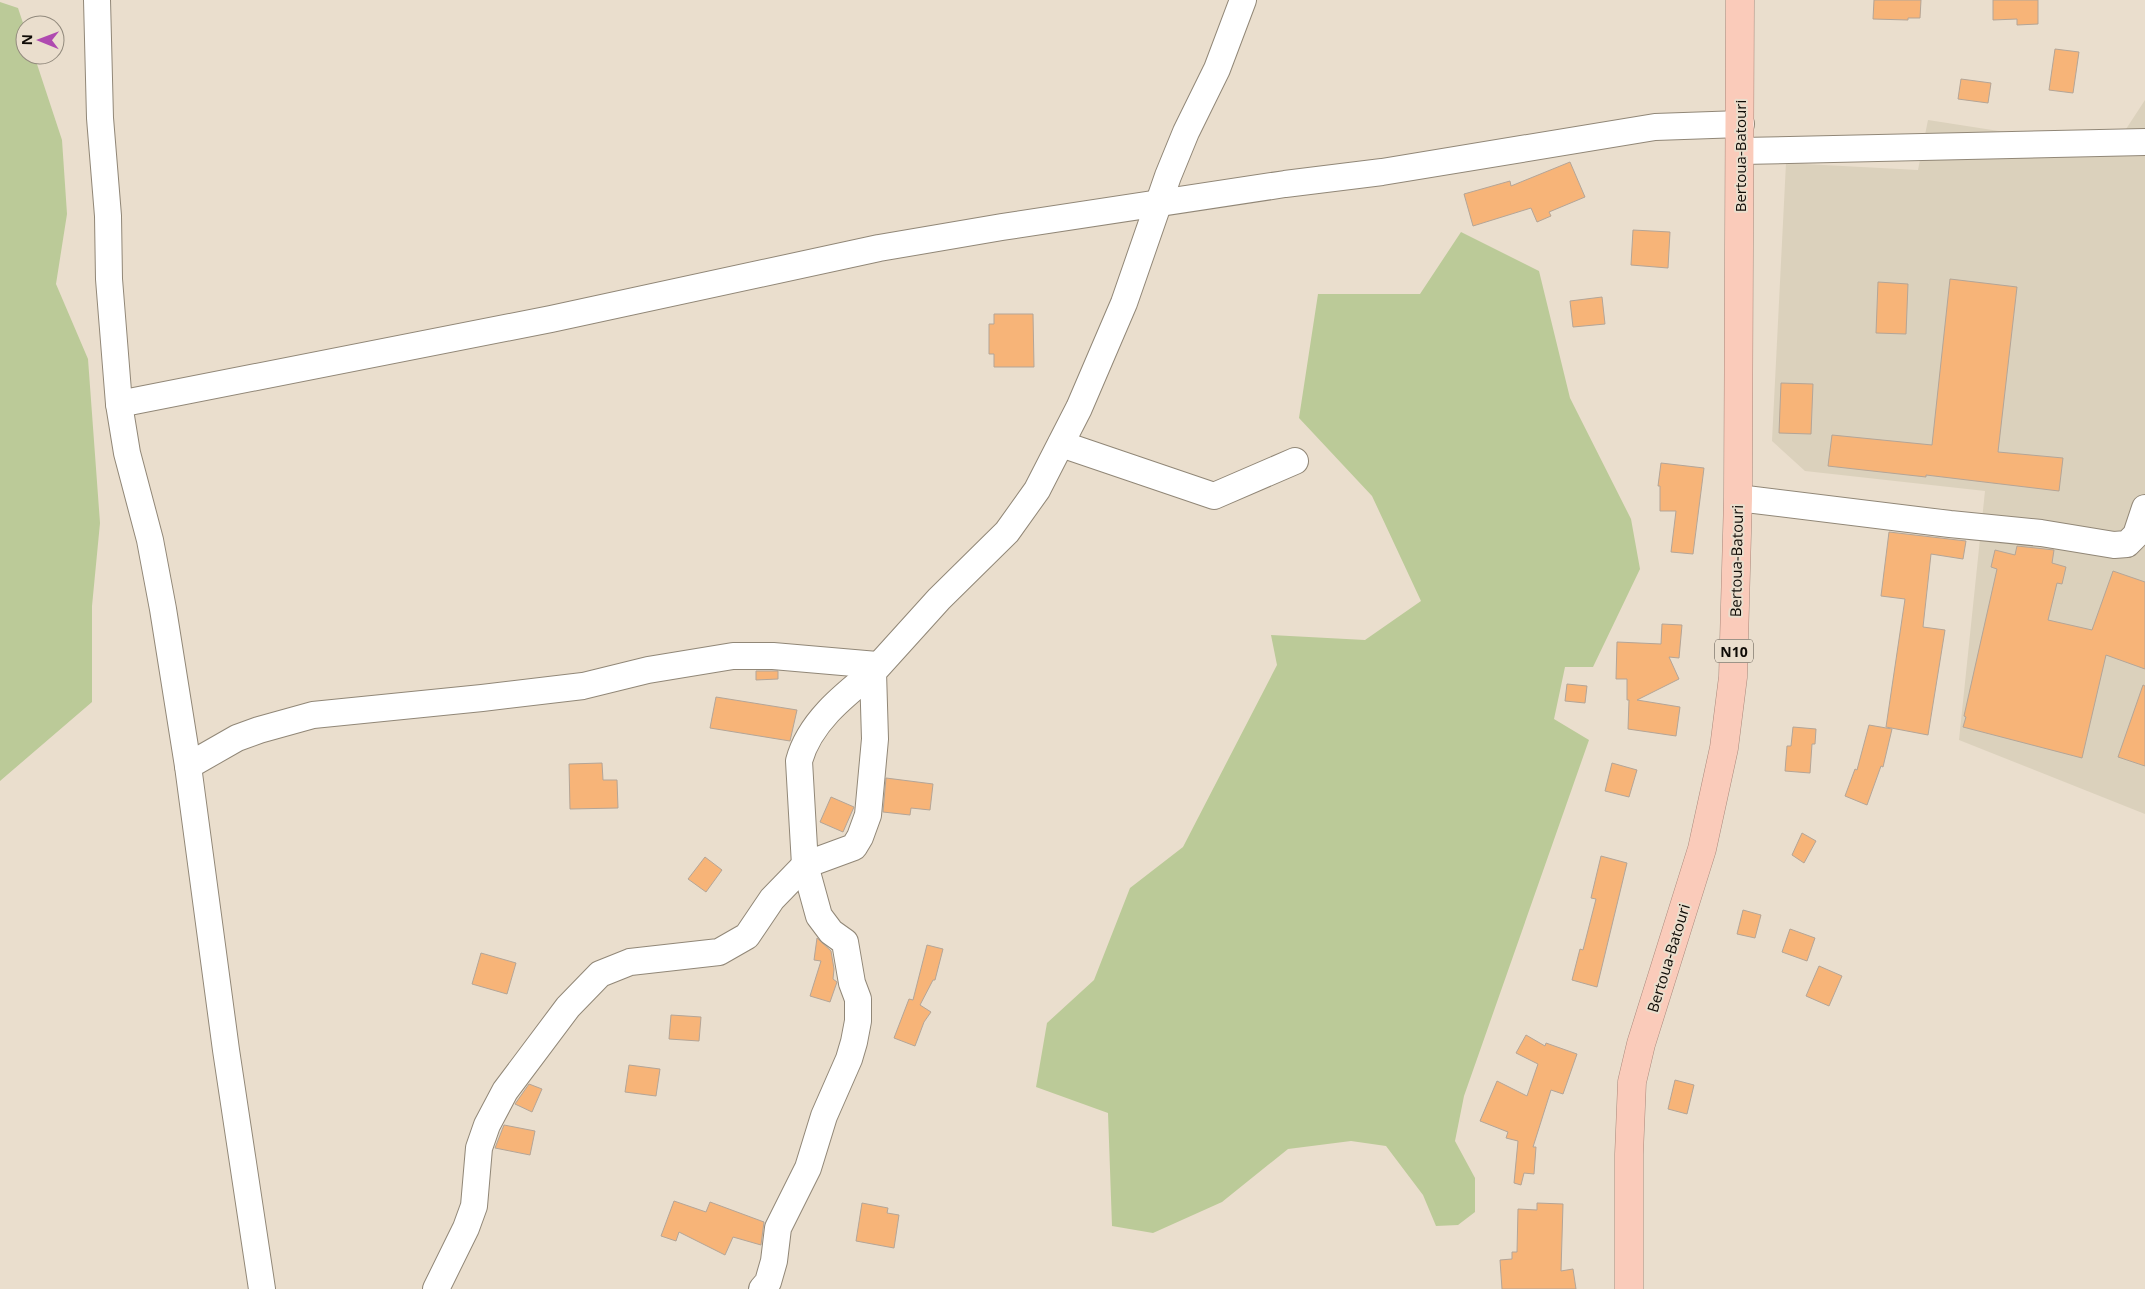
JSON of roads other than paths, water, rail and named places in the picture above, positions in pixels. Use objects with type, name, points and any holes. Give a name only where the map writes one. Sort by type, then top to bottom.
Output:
[{"type":"highway","name":"Bertoua-Batouri","points":[[1629,1289],[1629,1154],[1632,1082],[1641,1044],[1702,849],[1724,748],[1733,677],[1738,498],[1741,138],[1740,0]]},
{"type":"street","points":[[98,0],[100,118],[119,404],[127,453],[150,540],[188,766],[226,1050],[262,1289]]},
{"type":"street","points":[[762,1289],[768,1282],[774,1261],[778,1228],[808,1168],[828,1108],[849,1059],[858,1021],[858,999],[852,983],[845,942],[831,932],[819,916],[805,865],[804,823],[799,779],[799,761],[802,749],[813,729],[832,708],[875,668],[939,599],[1007,532],[1037,490],[1061,444],[1124,303],[1158,204],[1186,132],[1217,69],[1243,0]]},
{"type":"street","points":[[119,404],[551,319],[879,248],[1002,226],[1285,184],[1382,172],[1655,127],[1741,138],[2145,142]]},
{"type":"street","points":[[1061,444],[1214,496],[1295,461]]},
{"type":"street","points":[[1738,498],[1950,524],[2041,533],[2114,545],[2127,544],[2136,535],[2145,508]]},
{"type":"street","points":[[188,766],[237,738],[258,730],[313,715],[583,686],[648,670],[733,656],[773,656],[875,668]]},
{"type":"street","points":[[436,1289],[466,1228],[474,1206],[478,1148],[487,1125],[505,1091],[568,1006],[600,974],[630,962],[719,952],[747,936],[772,899],[805,865],[854,847],[868,815],[875,739],[875,668]]}]
